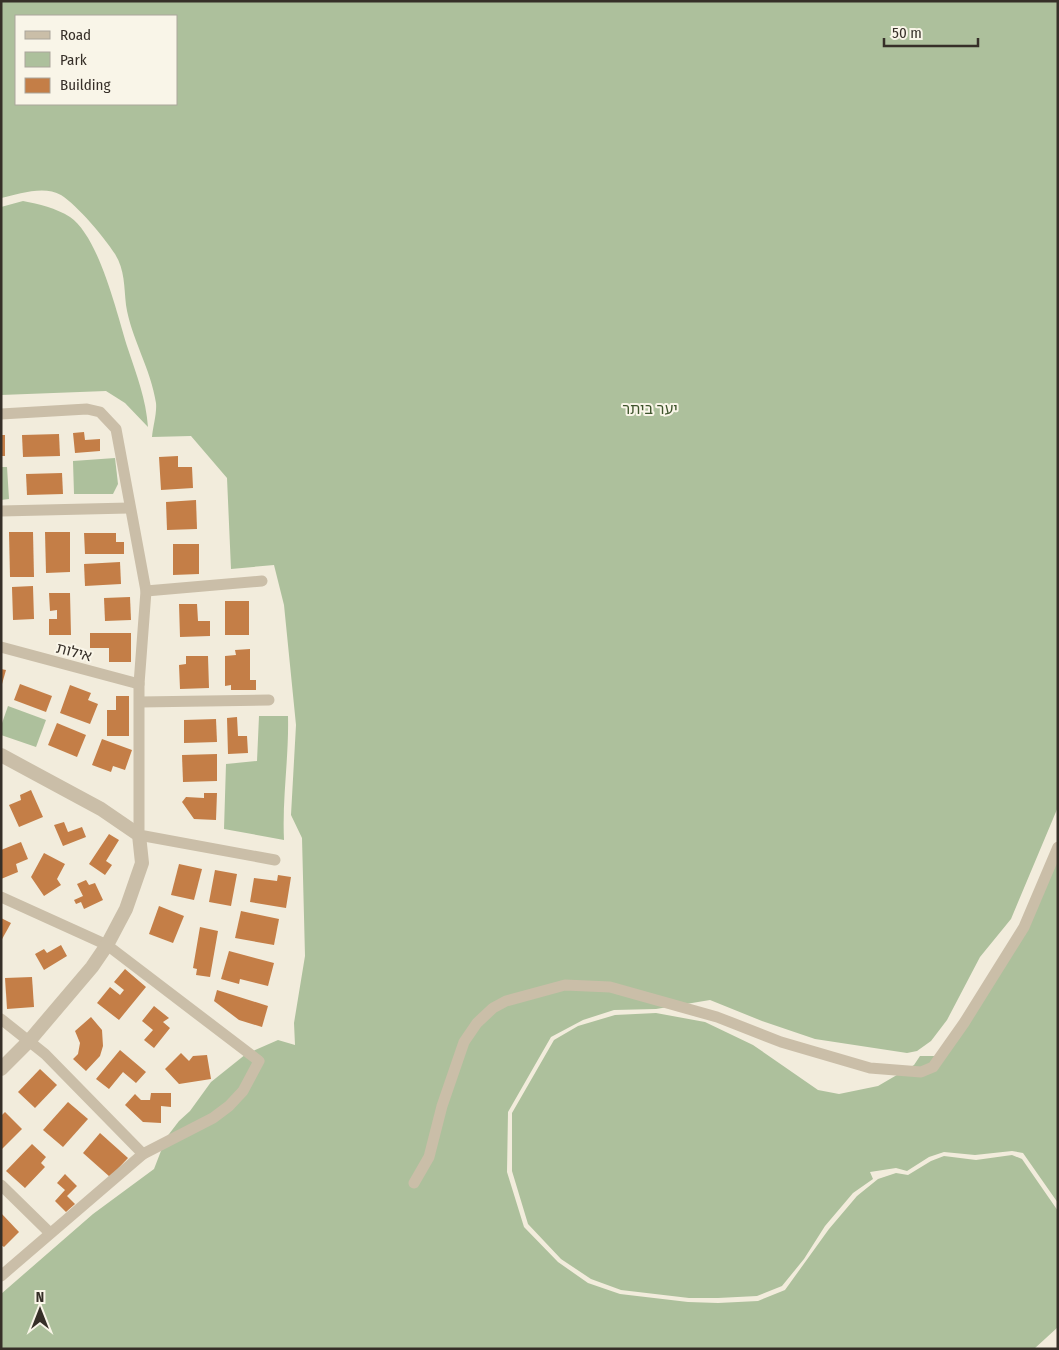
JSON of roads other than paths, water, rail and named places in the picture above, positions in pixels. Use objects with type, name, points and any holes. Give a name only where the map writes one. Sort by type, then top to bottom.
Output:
[{"type":"street","points":[[1,414],[87,409],[100,412],[116,429],[129,508],[146,591],[139,684],[139,835],[142,863],[126,909],[92,967],[30,1040],[1,1069]]},
{"type":"street","points":[[1,511],[129,508]]},
{"type":"street","points":[[146,591],[262,581]]},
{"type":"street","name":"אילות","points":[[1,648],[139,684]]},
{"type":"street","points":[[140,702],[269,700]]},
{"type":"street","points":[[1,755],[101,809],[139,835],[275,860]]},
{"type":"street","points":[[414,1183],[429,1157],[442,1106],[464,1042],[477,1023],[493,1008],[506,1001],[565,985],[610,987],[708,1014],[742,1025],[781,1042],[870,1068],[921,1072],[933,1067],[964,1023],[1024,927],[1058,847]]},
{"type":"street","points":[[1,897],[106,945],[259,1060],[243,1091],[229,1106],[213,1118],[143,1154],[50,1232],[6,1274],[1,1276]]},
{"type":"street","points":[[1,1019],[30,1040],[143,1154]]},
{"type":"street","points":[[1,1185],[50,1232]]},
{"type":"park label","name":"יער ביתר","points":[[650,409]]}]
